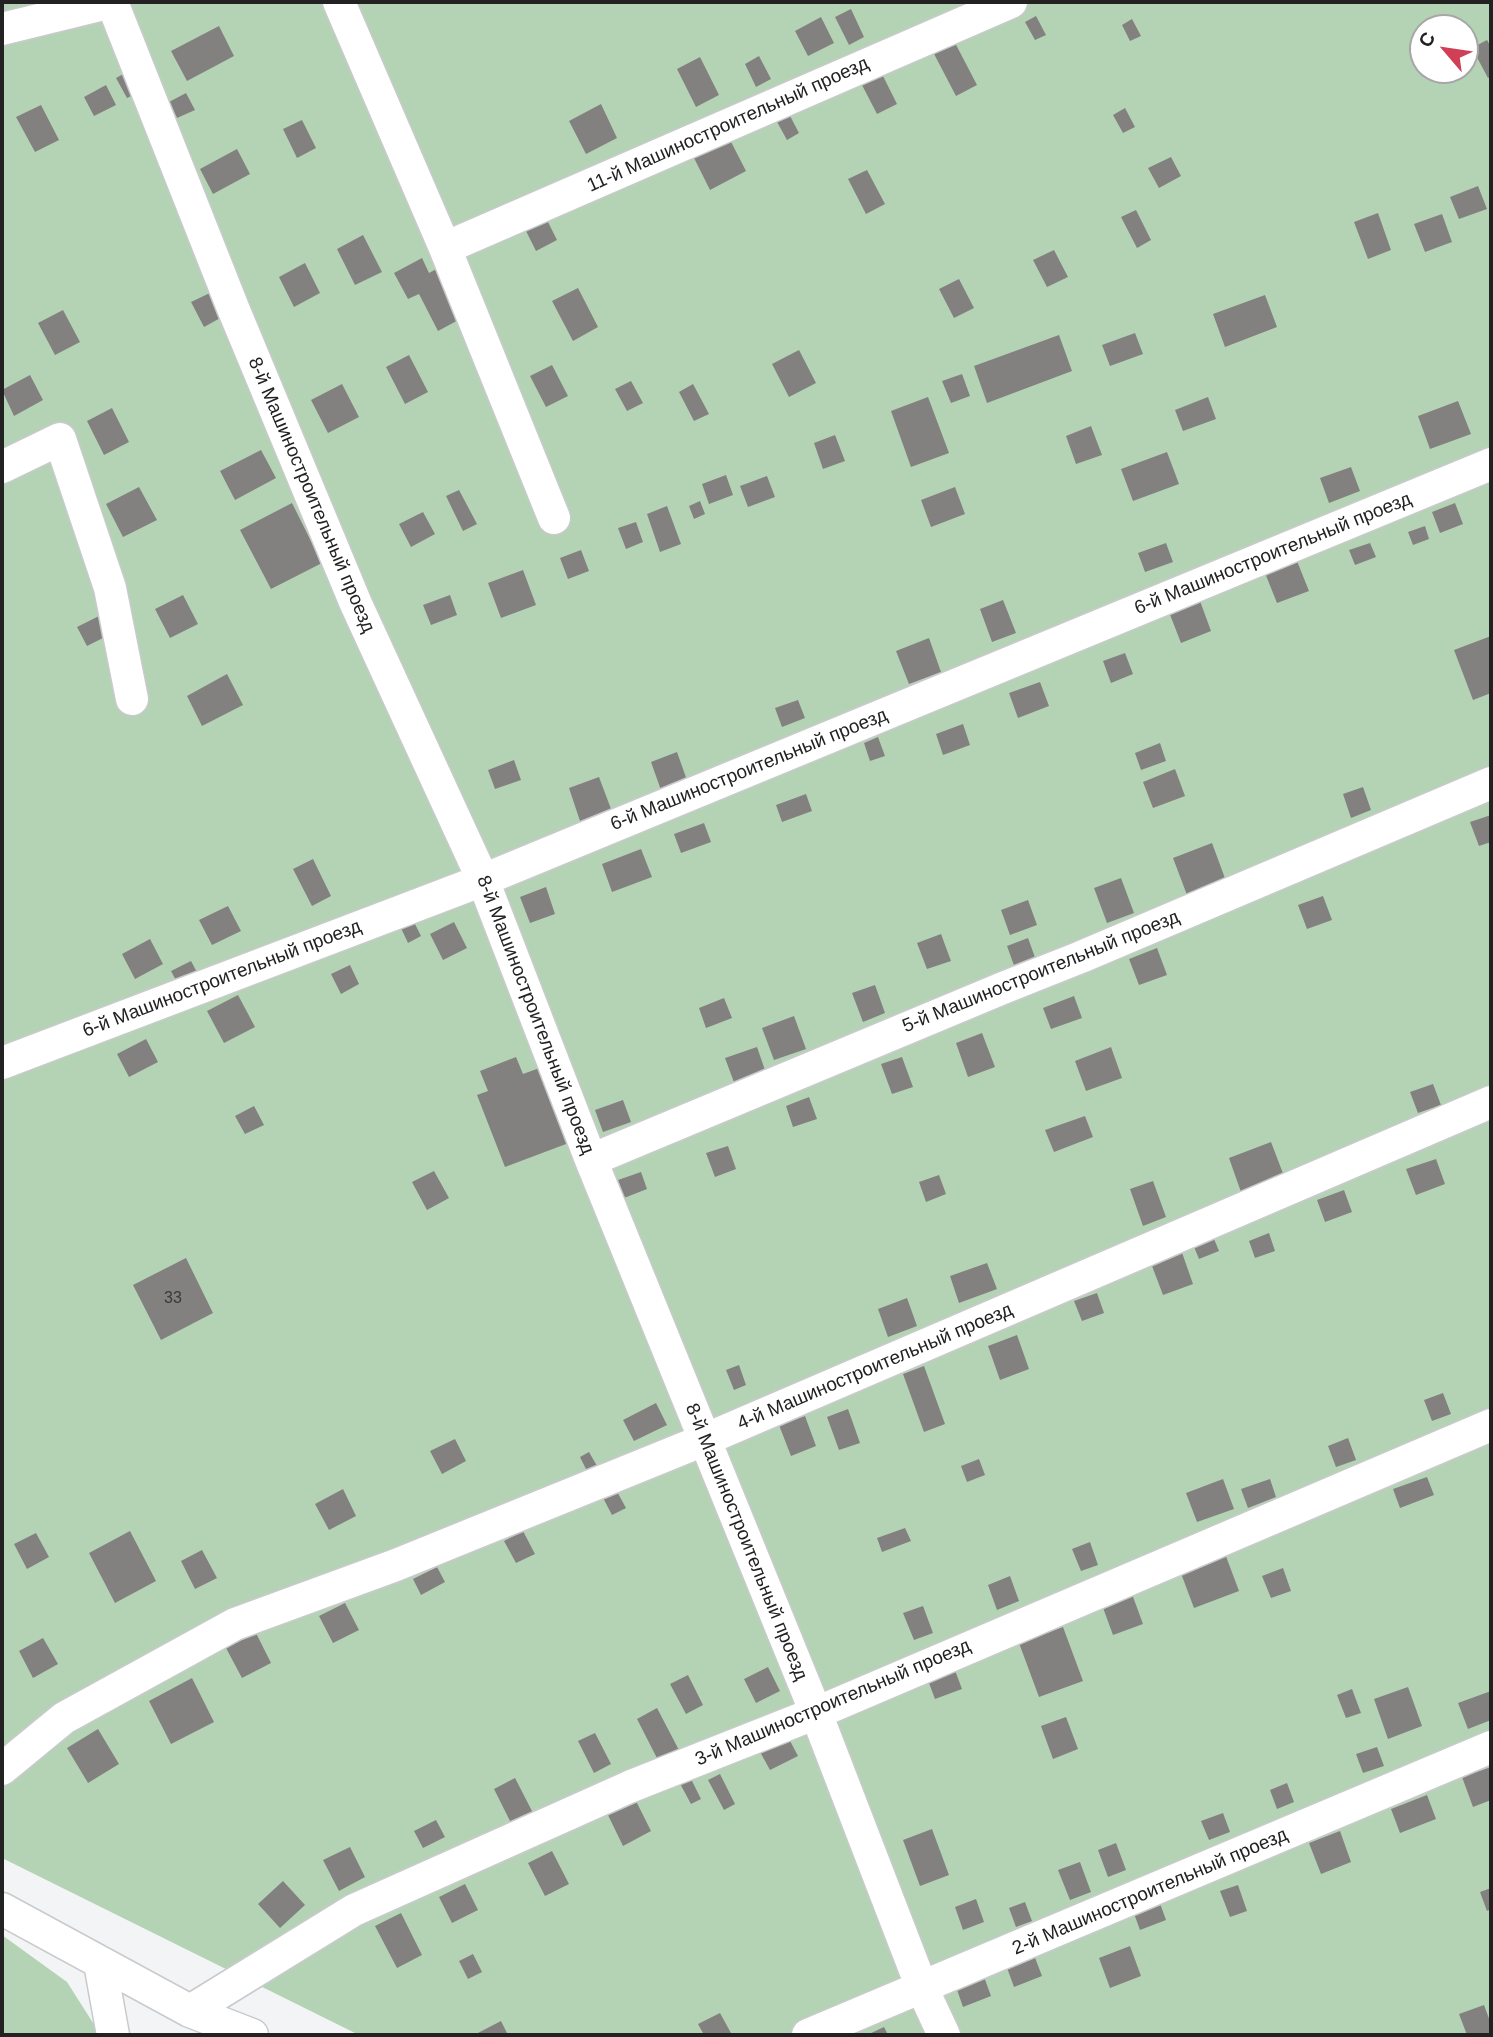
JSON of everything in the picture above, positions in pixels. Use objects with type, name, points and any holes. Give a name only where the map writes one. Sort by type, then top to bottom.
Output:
[{"type":"street","points":[[2,29],[112,2]]},
{"type":"street","name":"8-й Машиностроительный проезд","points":[[112,2],[233,308],[356,604],[483,880],[591,1160],[816,1713],[922,1988],[944,2035]]},
{"type":"street","points":[[340,2],[445,248],[555,519]]},
{"type":"street","name":"11-й Машиностроительный проезд","points":[[445,248],[1010,2]]},
{"type":"street","points":[[2,467],[60,439],[110,588],[132,699]]},
{"type":"street","name":"6-й Машиностроительный проезд","points":[[2,1063],[483,880],[1491,464]]},
{"type":"street","name":"5-й Машиностроительный проезд","points":[[591,1160],[1082,957],[1491,783]]},
{"type":"street","name":"4-й Машиностроительный проезд","points":[[2,1769],[65,1718],[234,1624],[397,1565],[704,1440],[1491,1102]]},
{"type":"street","name":"3-й Машиностроительный проезд","points":[[190,2011],[354,1910],[629,1787],[816,1713],[1491,1424]]},
{"type":"street","name":"2-й Машиностроительный проезд","points":[[808,2035],[1491,1747]]},
{"type":"street","points":[[2,1909],[190,2011],[252,2035]]},
{"type":"street","points":[[100,1963],[113,2035]]},
{"type":"green space","points":[[2,2],[1491,2],[1491,2035],[359,2035],[2,1858]]},
{"type":"green space","points":[[2,1935],[67,1982],[95,2026],[97,2035],[2,2035]]},
{"type":"building","points":[[851,9],[864,37],[849,45],[835,17]]},
{"type":"building","points":[[1036,16],[1046,35],[1035,40],[1025,22]]},
{"type":"building","points":[[821,17],[834,43],[808,56],[795,31]]},
{"type":"building","points":[[1132,19],[1141,36],[1130,41],[1122,25]]},
{"type":"building","points":[[219,26],[234,56],[187,81],[171,51]]},
{"type":"building","points":[[953,39],[977,85],[956,96],[932,50]]},
{"type":"building","points":[[1487,40],[1491,47],[1491,76],[1488,78],[1479,61],[1479,44]]},
{"type":"building","points":[[759,56],[771,79],[756,87],[745,64]]},
{"type":"building","points":[[700,57],[719,95],[696,107],[677,69]]},
{"type":"building","points":[[129,71],[140,92],[127,98],[116,78]]},
{"type":"building","points":[[882,74],[897,104],[877,114],[862,85]]},
{"type":"building","points":[[106,85],[116,105],[94,116],[84,97]]},
{"type":"building","points":[[186,93],[195,110],[177,118],[169,102]]},
{"type":"building","points":[[601,104],[617,138],[586,154],[569,121]]},
{"type":"building","points":[[41,105],[59,140],[35,152],[16,117]]},
{"type":"building","points":[[1125,108],[1135,127],[1123,133],[1113,115]]},
{"type":"building","points":[[789,114],[799,133],[787,140],[776,120]]},
{"type":"building","points":[[302,120],[316,148],[297,158],[283,129]]},
{"type":"building","points":[[728,136],[746,171],[710,190],[692,154]]},
{"type":"building","points":[[237,149],[250,174],[213,194],[200,169]]},
{"type":"building","points":[[1171,157],[1181,176],[1159,188],[1148,168]]},
{"type":"building","points":[[867,170],[885,204],[866,214],[848,179]]},
{"type":"building","points":[[1478,186],[1487,209],[1459,219],[1450,197]]},
{"type":"building","points":[[1136,210],[1151,240],[1137,248],[1121,217]]},
{"type":"building","points":[[1378,213],[1391,250],[1368,259],[1354,222]]},
{"type":"building","points":[[1442,214],[1452,242],[1425,252],[1414,224]]},
{"type":"building","points":[[545,216],[557,240],[536,251],[524,227]]},
{"type":"building","points":[[363,235],[382,272],[355,285],[337,249]]},
{"type":"building","points":[[1054,250],[1068,277],[1047,287],[1033,260]]},
{"type":"building","points":[[422,258],[429,273],[438,268],[464,317],[438,331],[419,294],[408,299],[394,273]]},
{"type":"building","points":[[305,263],[320,293],[294,307],[279,277]]},
{"type":"building","points":[[959,279],[974,308],[954,318],[939,289]]},
{"type":"building","points":[[578,288],[598,327],[573,341],[552,301]]},
{"type":"building","points":[[212,292],[224,316],[204,327],[191,302]]},
{"type":"building","points":[[1265,295],[1277,327],[1225,347],[1213,314]]},
{"type":"building","points":[[63,310],[80,342],[55,355],[38,323]]},
{"type":"building","points":[[1135,333],[1143,354],[1110,366],[1102,345]]},
{"type":"building","points":[[1059,335],[1072,371],[987,403],[974,366]]},
{"type":"building","points":[[799,350],[816,383],[789,397],[772,364]]},
{"type":"building","points":[[409,355],[428,392],[405,404],[386,367]]},
{"type":"building","points":[[552,365],[568,396],[546,407],[530,376]]},
{"type":"building","points":[[962,374],[970,396],[951,403],[942,381]]},
{"type":"building","points":[[30,375],[43,400],[14,416],[2,390]]},
{"type":"building","points":[[631,381],[643,403],[627,411],[615,389]]},
{"type":"building","points":[[342,384],[359,417],[328,433],[311,400]]},
{"type":"building","points":[[693,384],[709,414],[694,421],[679,392]]},
{"type":"building","points":[[928,397],[949,453],[911,467],[891,411]]},
{"type":"building","points":[[1208,397],[1216,419],[1183,431],[1175,410]]},
{"type":"building","points":[[1458,401],[1471,434],[1430,449],[1418,416]]},
{"type":"building","points":[[112,408],[129,442],[104,455],[87,421]]},
{"type":"building","points":[[1091,426],[1102,455],[1076,464],[1066,436]]},
{"type":"building","points":[[835,435],[845,461],[823,469],[814,443]]},
{"type":"building","points":[[261,450],[276,478],[235,500],[220,471]]},
{"type":"building","points":[[1167,452],[1179,484],[1133,501],[1121,469]]},
{"type":"building","points":[[1351,467],[1360,491],[1329,503],[1320,478]]},
{"type":"building","points":[[726,475],[733,495],[709,504],[702,484]]},
{"type":"building","points":[[767,476],[775,497],[748,507],[740,486]]},
{"type":"building","points":[[139,487],[157,520],[123,537],[106,504]]},
{"type":"building","points":[[955,487],[965,514],[931,527],[921,500]]},
{"type":"building","points":[[459,490],[477,524],[463,531],[446,496]]},
{"type":"building","points":[[700,501],[705,514],[694,519],[689,506]]},
{"type":"building","points":[[292,503],[322,563],[271,589],[240,530]]},
{"type":"building","points":[[1455,503],[1463,524],[1440,533],[1432,512]]},
{"type":"building","points":[[667,506],[681,544],[660,552],[647,514]]},
{"type":"building","points":[[423,512],[435,534],[411,547],[399,524]]},
{"type":"building","points":[[636,522],[643,542],[626,549],[618,528]]},
{"type":"building","points":[[1425,526],[1429,539],[1413,545],[1408,532]]},
{"type":"building","points":[[1166,543],[1173,562],[1145,572],[1138,553]]},
{"type":"building","points":[[1370,543],[1376,557],[1355,565],[1349,550]]},
{"type":"building","points":[[581,550],[589,571],[568,579],[560,558]]},
{"type":"building","points":[[1297,561],[1309,591],[1277,603],[1265,573]]},
{"type":"building","points":[[523,570],[536,605],[501,618],[488,583]]},
{"type":"building","points":[[183,595],[198,624],[170,638],[155,609]]},
{"type":"building","points":[[450,595],[457,615],[431,625],[423,605]]},
{"type":"building","points":[[1003,600],[1016,633],[992,642],[980,609]]},
{"type":"building","points":[[1200,601],[1211,631],[1181,643],[1169,612]]},
{"type":"building","points":[[101,615],[111,634],[87,646],[77,627]]},
{"type":"building","points":[[1491,636],[1491,693],[1473,700],[1454,650]]},
{"type":"building","points":[[929,638],[941,672],[909,684],[896,651]]},
{"type":"building","points":[[1125,653],[1133,674],[1111,683],[1103,661]]},
{"type":"building","points":[[227,674],[243,705],[202,726],[187,696]]},
{"type":"building","points":[[1040,682],[1049,706],[1018,718],[1009,693]]},
{"type":"building","points":[[798,700],[805,718],[782,727],[775,708]]},
{"type":"building","points":[[963,724],[970,745],[943,755],[936,734]]},
{"type":"building","points":[[878,737],[885,756],[870,761],[864,743]]},
{"type":"building","points":[[1160,743],[1166,761],[1141,770],[1135,753]]},
{"type":"building","points":[[677,752],[688,783],[662,793],[651,762]]},
{"type":"building","points":[[514,760],[521,780],[495,789],[488,770]]},
{"type":"building","points":[[1175,769],[1185,796],[1153,808],[1143,782]]},
{"type":"building","points":[[599,777],[611,809],[580,821],[569,788]]},
{"type":"building","points":[[1363,787],[1371,810],[1351,818],[1343,794]]},
{"type":"building","points":[[806,794],[812,811],[782,822],[776,805]]},
{"type":"building","points":[[1491,815],[1491,842],[1479,846],[1470,822]]},
{"type":"building","points":[[704,823],[711,842],[681,853],[674,834]]},
{"type":"building","points":[[1212,843],[1226,881],[1187,895],[1173,858]]},
{"type":"building","points":[[641,849],[652,877],[612,892],[602,864]]},
{"type":"building","points":[[313,859],[331,896],[312,906],[293,869]]},
{"type":"building","points":[[1121,878],[1134,913],[1107,923],[1094,888]]},
{"type":"building","points":[[546,887],[555,914],[530,923],[520,897]]},
{"type":"building","points":[[1323,896],[1332,920],[1307,929],[1298,905]]},
{"type":"building","points":[[1028,900],[1037,925],[1010,935],[1001,910]]},
{"type":"building","points":[[228,906],[241,931],[212,945],[199,920]]},
{"type":"building","points":[[413,920],[421,936],[408,943],[400,926]]},
{"type":"building","points":[[454,922],[467,948],[443,960],[430,934]]},
{"type":"building","points":[[941,934],[951,961],[927,969],[917,943]]},
{"type":"building","points":[[1028,938],[1037,963],[1016,971],[1007,946]]},
{"type":"building","points":[[150,939],[163,964],[135,979],[122,954]]},
{"type":"building","points":[[1157,948],[1167,975],[1139,985],[1129,959]]},
{"type":"building","points":[[191,961],[200,978],[180,988],[171,971]]},
{"type":"building","points":[[350,965],[359,984],[341,994],[331,974]]},
{"type":"building","points":[[875,985],[885,1013],[863,1022],[852,993]]},
{"type":"building","points":[[238,995],[255,1027],[224,1043],[207,1011]]},
{"type":"building","points":[[1074,996],[1082,1018],[1051,1029],[1043,1008]]},
{"type":"building","points":[[724,998],[732,1018],[706,1028],[699,1008]]},
{"type":"building","points":[[794,1016],[806,1049],[774,1060],[762,1028]]},
{"type":"building","points":[[982,1033],[995,1067],[968,1077],[956,1043]]},
{"type":"building","points":[[146,1039],[158,1062],[129,1077],[117,1054]]},
{"type":"building","points":[[757,1047],[766,1073],[735,1085],[725,1058]]},
{"type":"building","points":[[1111,1047],[1122,1078],[1086,1091],[1075,1061]]},
{"type":"building","points":[[516,1057],[523,1074],[545,1066],[574,1141],[505,1167],[477,1095],[488,1091],[480,1071]]},
{"type":"building","points":[[902,1057],[913,1087],[892,1094],[881,1064]]},
{"type":"building","points":[[1433,1084],[1441,1105],[1418,1113],[1410,1092]]},
{"type":"building","points":[[809,1097],[817,1119],[793,1127],[786,1106]]},
{"type":"building","points":[[623,1100],[631,1122],[603,1132],[595,1110]]},
{"type":"building","points":[[254,1106],[264,1125],[245,1134],[235,1116]]},
{"type":"building","points":[[1085,1116],[1093,1137],[1054,1152],[1045,1130]]},
{"type":"building","points":[[1271,1142],[1284,1176],[1241,1192],[1229,1158]]},
{"type":"building","points":[[728,1146],[736,1169],[715,1177],[706,1153]]},
{"type":"building","points":[[1436,1159],[1445,1184],[1416,1195],[1406,1169]]},
{"type":"building","points":[[434,1171],[449,1198],[427,1210],[412,1182]]},
{"type":"building","points":[[641,1172],[647,1189],[624,1198],[618,1180]]},
{"type":"building","points":[[939,1175],[946,1194],[926,1202],[919,1182]]},
{"type":"building","points":[[1153,1181],[1166,1217],[1143,1226],[1130,1189]]},
{"type":"building","points":[[1344,1190],[1352,1212],[1325,1222],[1317,1200]]},
{"type":"building","points":[[1269,1233],[1275,1251],[1255,1258],[1249,1241]]},
{"type":"building","points":[[1212,1234],[1219,1251],[1199,1259],[1192,1242]]},
{"type":"building","points":[[1180,1247],[1193,1284],[1163,1295],[1149,1258]]},
{"type":"building","points":[[186,1258],[213,1313],[161,1340],[133,1285]]},
{"type":"building","points":[[987,1263],[997,1289],[959,1303],[950,1276]]},
{"type":"building","points":[[1097,1293],[1104,1313],[1082,1321],[1074,1301]]},
{"type":"building","points":[[907,1298],[917,1326],[888,1337],[878,1309]]},
{"type":"building","points":[[1017,1335],[1029,1369],[1000,1380],[988,1346]]},
{"type":"building","points":[[739,1365],[746,1385],[734,1390],[726,1370]]},
{"type":"building","points":[[924,1366],[945,1424],[924,1432],[903,1374]]},
{"type":"building","points":[[1443,1393],[1451,1414],[1432,1421],[1424,1400]]},
{"type":"building","points":[[656,1403],[667,1425],[634,1441],[623,1420]]},
{"type":"building","points":[[848,1409],[860,1443],[839,1450],[827,1417]]},
{"type":"building","points":[[805,1416],[816,1446],[791,1456],[779,1425]]},
{"type":"building","points":[[1348,1438],[1356,1460],[1336,1467],[1328,1446]]},
{"type":"building","points":[[455,1439],[466,1461],[442,1474],[430,1451]]},
{"type":"building","points":[[589,1452],[597,1466],[587,1471],[580,1457]]},
{"type":"building","points":[[979,1459],[985,1475],[967,1482],[961,1466]]},
{"type":"building","points":[[1427,1477],[1434,1495],[1400,1508],[1393,1489]]},
{"type":"building","points":[[1223,1479],[1234,1509],[1197,1522],[1186,1493]]},
{"type":"building","points":[[1270,1479],[1276,1497],[1248,1508],[1241,1489]]},
{"type":"building","points":[[614,1486],[626,1508],[612,1515],[600,1492]]},
{"type":"building","points":[[343,1489],[356,1516],[329,1530],[315,1504]]},
{"type":"building","points":[[905,1528],[911,1541],[882,1552],[877,1538]]},
{"type":"building","points":[[130,1531],[156,1581],[115,1603],[89,1553]]},
{"type":"building","points":[[523,1531],[535,1554],[516,1563],[504,1541]]},
{"type":"building","points":[[36,1533],[49,1557],[27,1569],[14,1544]]},
{"type":"building","points":[[1090,1542],[1098,1565],[1081,1571],[1072,1549]]},
{"type":"building","points":[[202,1550],[217,1578],[195,1589],[181,1561]]},
{"type":"building","points":[[1224,1551],[1239,1591],[1194,1608],[1179,1568]]},
{"type":"building","points":[[437,1567],[445,1582],[421,1595],[413,1579]]},
{"type":"building","points":[[1283,1568],[1291,1591],[1271,1598],[1262,1576]]},
{"type":"building","points":[[1010,1576],[1019,1601],[997,1610],[988,1585]]},
{"type":"building","points":[[1132,1594],[1143,1624],[1113,1635],[1102,1605]]},
{"type":"building","points":[[345,1603],[359,1630],[333,1643],[319,1616]]},
{"type":"building","points":[[923,1606],[933,1633],[914,1640],[903,1613]]},
{"type":"building","points":[[1063,1627],[1083,1681],[1039,1697],[1019,1643]]},
{"type":"building","points":[[256,1633],[271,1663],[242,1678],[226,1648]]},
{"type":"building","points":[[43,1638],[58,1664],[33,1678],[19,1651]]},
{"type":"building","points":[[953,1665],[962,1689],[935,1699],[926,1675]]},
{"type":"building","points":[[768,1667],[780,1691],[756,1703],[744,1679]]},
{"type":"building","points":[[688,1675],[703,1705],[686,1714],[670,1684]]},
{"type":"building","points":[[192,1678],[214,1722],[171,1744],[149,1701]]},
{"type":"building","points":[[1408,1687],[1422,1726],[1388,1739],[1374,1699]]},
{"type":"building","points":[[1352,1689],[1361,1713],[1346,1718],[1337,1695]]},
{"type":"building","points":[[1491,1691],[1491,1720],[1468,1729],[1458,1703]]},
{"type":"building","points":[[657,1708],[681,1754],[660,1764],[637,1719]]},
{"type":"building","points":[[1066,1717],[1078,1749],[1053,1759],[1041,1726]]},
{"type":"building","points":[[98,1729],[119,1764],[88,1783],[67,1748]]},
{"type":"building","points":[[595,1733],[611,1764],[594,1773],[578,1741]]},
{"type":"building","points":[[787,1735],[798,1756],[770,1770],[759,1750]]},
{"type":"building","points":[[1377,1747],[1384,1766],[1363,1773],[1356,1754]]},
{"type":"building","points":[[1491,1767],[1491,1800],[1473,1807],[1462,1777]]},
{"type":"building","points":[[688,1773],[701,1799],[691,1804],[677,1778]]},
{"type":"building","points":[[720,1774],[735,1804],[724,1810],[708,1780]]},
{"type":"building","points":[[515,1778],[533,1813],[512,1825],[494,1789]]},
{"type":"building","points":[[1287,1783],[1294,1802],[1277,1809],[1270,1790]]},
{"type":"building","points":[[1427,1795],[1436,1819],[1400,1833],[1391,1809]]},
{"type":"building","points":[[635,1799],[651,1831],[623,1846],[607,1813]]},
{"type":"building","points":[[1223,1813],[1230,1832],[1209,1840],[1201,1821]]},
{"type":"building","points":[[436,1820],[445,1837],[423,1848],[414,1831]]},
{"type":"building","points":[[932,1829],[949,1875],[920,1886],[903,1840]]},
{"type":"building","points":[[1340,1831],[1351,1862],[1321,1874],[1309,1843]]},
{"type":"building","points":[[1116,1843],[1126,1870],[1108,1877],[1098,1850]]},
{"type":"building","points":[[350,1847],[365,1877],[339,1891],[323,1860]]},
{"type":"building","points":[[552,1851],[569,1884],[545,1896],[528,1863]]},
{"type":"building","points":[[1080,1862],[1091,1892],[1070,1900],[1058,1870]]},
{"type":"building","points":[[283,1881],[305,1905],[280,1928],[258,1904]]},
{"type":"building","points":[[465,1884],[478,1910],[452,1923],[439,1897]]},
{"type":"building","points":[[1238,1885],[1247,1911],[1230,1917],[1220,1891]]},
{"type":"building","points":[[1491,1888],[1491,1909],[1487,1911],[1480,1892]]},
{"type":"building","points":[[1158,1898],[1166,1920],[1140,1930],[1132,1908]]},
{"type":"building","points":[[976,1899],[984,1922],[963,1930],[955,1907]]},
{"type":"building","points":[[1025,1902],[1032,1921],[1016,1927],[1009,1908]]},
{"type":"building","points":[[401,1913],[422,1955],[397,1968],[375,1926]]},
{"type":"building","points":[[1130,1946],[1141,1976],[1110,1988],[1099,1958]]},
{"type":"building","points":[[473,1954],[482,1972],[468,1979],[459,1961]]},
{"type":"building","points":[[1034,1955],[1042,1976],[1014,1987],[1006,1965]]},
{"type":"building","points":[[983,1974],[991,1996],[963,2007],[955,1984]]},
{"type":"building","points":[[1484,2005],[1491,2024],[1491,2035],[1467,2035],[1459,2014]]},
{"type":"building","points":[[720,2013],[732,2035],[704,2035],[698,2024]]},
{"type":"building","points":[[501,2021],[508,2035],[474,2035]]},
{"type":"building","points":[[884,2027],[888,2035],[867,2035]]}]
